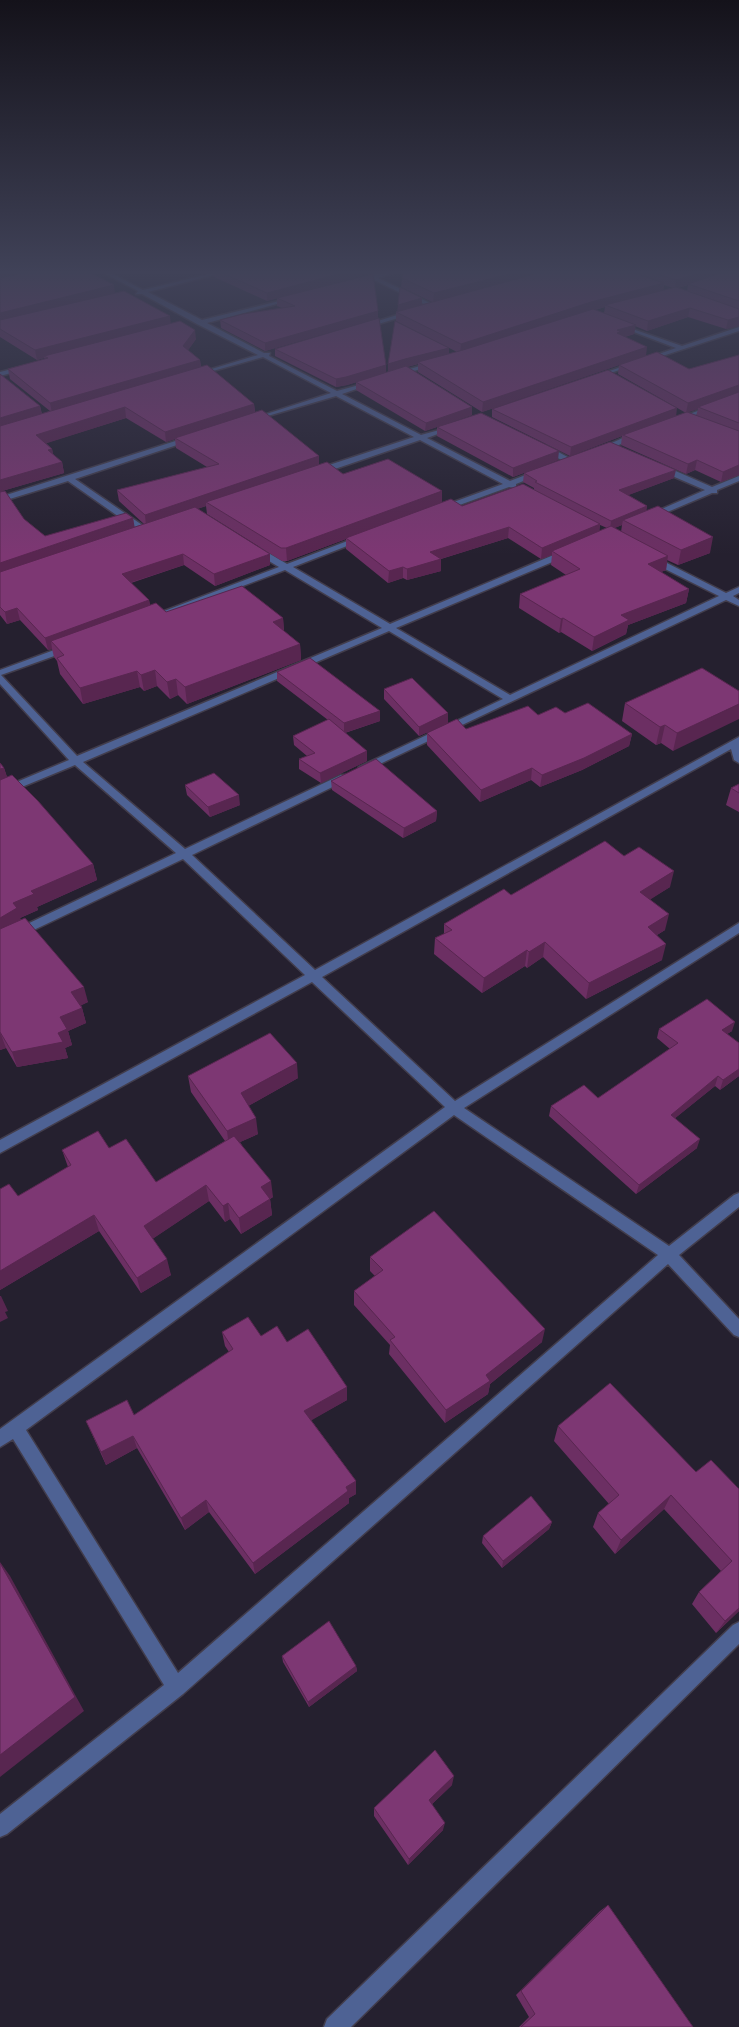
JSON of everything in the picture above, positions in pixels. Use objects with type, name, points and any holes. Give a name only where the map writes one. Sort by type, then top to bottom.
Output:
[{"type":"street","points":[[0,374],[27,367]]},
{"type":"street","points":[[191,377],[224,367]]},
{"type":"street","points":[[288,367],[517,488]]},
{"type":"street","points":[[390,376],[422,367]]},
{"type":"street","points":[[590,380],[626,367]]},
{"type":"street","points":[[407,370],[416,376]]},
{"type":"street","points":[[607,373],[616,378]]},
{"type":"street","points":[[0,378],[7,383]]},
{"type":"street","points":[[241,424],[381,379]]},
{"type":"street","points":[[666,424],[739,397]]},
{"type":"street","points":[[676,412],[694,420]]},
{"type":"street","points":[[309,475],[456,426]]},
{"type":"street","points":[[595,452],[648,431]]},
{"type":"street","points":[[0,500],[203,436]]},
{"type":"street","points":[[535,444],[575,460],[562,464]]},
{"type":"street","points":[[611,446],[620,449]]},
{"type":"street","points":[[654,464],[714,491]]},
{"type":"street","points":[[434,512],[544,471]]},
{"type":"street","points":[[69,478],[145,532]]},
{"type":"street","points":[[643,521],[738,480]]},
{"type":"street","points":[[136,534],[154,528]]},
{"type":"street","points":[[138,622],[369,536]]},
{"type":"street","points":[[245,543],[510,699]]},
{"type":"street","points":[[0,793],[571,551]]},
{"type":"street","points":[[641,553],[739,603]]},
{"type":"street","points":[[0,942],[739,590]]},
{"type":"street","points":[[0,673],[74,646]]},
{"type":"street","points":[[0,678],[76,761],[184,854],[454,1108],[669,1254],[739,1330]]},
{"type":"street","points":[[0,1147],[736,741],[739,760]]},
{"type":"street","points":[[0,1439],[454,1108],[739,927]]},
{"type":"street","points":[[0,1827],[176,1687],[669,1254],[739,1199]]},
{"type":"street","points":[[16,1429],[176,1687]]},
{"type":"street","points":[[335,2027],[739,1631]]},
{"type":"building","points":[[17,367],[177,367],[50,403],[8,369]]},
{"type":"building","points":[[202,367],[209,367],[254,404],[165,432],[125,407],[36,435],[52,449],[48,450],[62,462],[0,480],[0,426]]},
{"type":"building","points":[[311,367],[381,367],[346,377],[336,379]]},
{"type":"building","points":[[407,367],[472,407],[426,423],[356,382]]},
{"type":"building","points":[[425,367],[589,367],[483,402]]},
{"type":"building","points":[[622,367],[684,367],[689,369],[698,367],[739,367],[739,385],[688,403]]},
{"type":"building","points":[[608,370],[677,408],[571,447],[492,409]]},
{"type":"building","points":[[0,374],[40,406],[0,418]]},
{"type":"building","points":[[739,392],[739,423],[698,407]]},
{"type":"building","points":[[262,410],[319,456],[145,515],[117,490],[219,464],[175,438]]},
{"type":"building","points":[[687,412],[739,431],[739,465],[723,472],[697,460],[688,464],[623,435]]},
{"type":"building","points":[[481,413],[559,451],[513,468],[437,427]]},
{"type":"building","points":[[610,442],[676,470],[619,490],[647,506],[611,521],[535,482],[537,481],[524,473]]},
{"type":"building","points":[[388,459],[442,491],[286,548],[281,548],[206,502],[327,462],[343,474]]},
{"type":"building","points":[[523,484],[600,524],[542,548],[509,527],[430,552],[441,559],[407,569],[403,567],[389,571],[346,538],[451,499],[462,506]]},
{"type":"building","points":[[5,491],[24,519],[45,536],[126,513],[133,518],[0,563],[0,492]]},
{"type":"building","points":[[658,506],[713,537],[681,550],[623,520]]},
{"type":"building","points":[[195,507],[270,554],[214,574],[183,554],[122,574],[149,600],[45,638],[17,608],[5,612],[0,607],[0,572]]},
{"type":"building","points":[[611,526],[668,556],[648,564],[689,589],[621,615],[629,620],[594,637],[520,594],[580,569],[552,551]]},
{"type":"building","points":[[242,586],[283,618],[273,622],[300,644],[185,687],[176,679],[167,682],[155,670],[141,675],[137,671],[80,688],[57,658],[64,655],[51,641],[156,603],[166,612]]},
{"type":"building","points":[[310,658],[380,711],[344,723],[277,672]]},
{"type":"building","points":[[702,668],[739,691],[739,704],[677,733],[665,725],[660,727],[625,703]]},
{"type":"building","points":[[412,678],[448,713],[419,727],[384,689]]},
{"type":"building","points":[[588,703],[632,734],[584,758],[542,775],[532,768],[481,790],[427,733],[457,719],[466,729],[528,706],[538,715],[556,707],[565,713]]},
{"type":"building","points":[[329,719],[367,751],[320,773],[299,759],[315,753],[293,736]]},
{"type":"building","points":[[376,759],[437,811],[404,828],[331,781]]},
{"type":"building","points":[[214,773],[239,795],[208,807],[185,785]]},
{"type":"building","points":[[12,775],[38,801],[93,864],[31,891],[34,894],[13,903],[17,908],[0,918],[0,780]]},
{"type":"building","points":[[739,784],[739,793],[731,788]]},
{"type":"building","points":[[605,841],[624,856],[639,847],[674,871],[640,892],[669,914],[648,927],[666,944],[589,983],[545,942],[529,952],[527,950],[484,978],[435,938],[452,930],[444,924],[504,889],[511,895]]},
{"type":"building","points":[[25,918],[84,987],[71,992],[82,1008],[60,1017],[67,1029],[58,1033],[63,1042],[12,1052],[0,1032],[0,929]]},
{"type":"building","points":[[707,999],[735,1022],[722,1030],[739,1043],[739,1069],[723,1080],[718,1076],[671,1115],[700,1139],[639,1185],[551,1106],[584,1085],[598,1098],[678,1043],[659,1029]]},
{"type":"building","points":[[270,1033],[297,1063],[241,1093],[256,1118],[227,1131],[188,1076]]},
{"type":"building","points":[[98,1131],[109,1148],[126,1139],[156,1182],[234,1136],[271,1181],[261,1187],[270,1199],[239,1218],[228,1203],[223,1206],[206,1185],[144,1226],[167,1259],[137,1278],[94,1215],[0,1271],[0,1189],[9,1184],[18,1196],[71,1165],[62,1150]]},
{"type":"building","points":[[434,1211],[545,1329],[486,1375],[490,1381],[446,1410],[390,1340],[395,1337],[354,1291],[383,1270],[370,1257]]},
{"type":"building","points":[[248,1317],[261,1336],[277,1326],[287,1342],[308,1329],[347,1387],[304,1411],[356,1481],[346,1487],[348,1491],[253,1563],[206,1500],[181,1518],[133,1436],[101,1452],[86,1421],[127,1400],[134,1415],[233,1349],[222,1332]]},
{"type":"building","points":[[610,1383],[696,1472],[711,1460],[739,1489],[739,1608],[725,1621],[699,1592],[732,1561],[671,1495],[621,1540],[598,1513],[619,1495],[558,1426]]},
{"type":"building","points":[[531,1496],[552,1522],[503,1561],[483,1536]]},
{"type":"building","points":[[0,1563],[75,1697],[0,1755]]},
{"type":"building","points":[[329,1621],[356,1666],[308,1702],[282,1656]]},
{"type":"building","points":[[435,1750],[454,1776],[429,1800],[445,1823],[409,1859],[374,1808]]},
{"type":"building","points":[[608,1905],[693,2027],[521,2027],[535,2014],[521,1991]]}]
